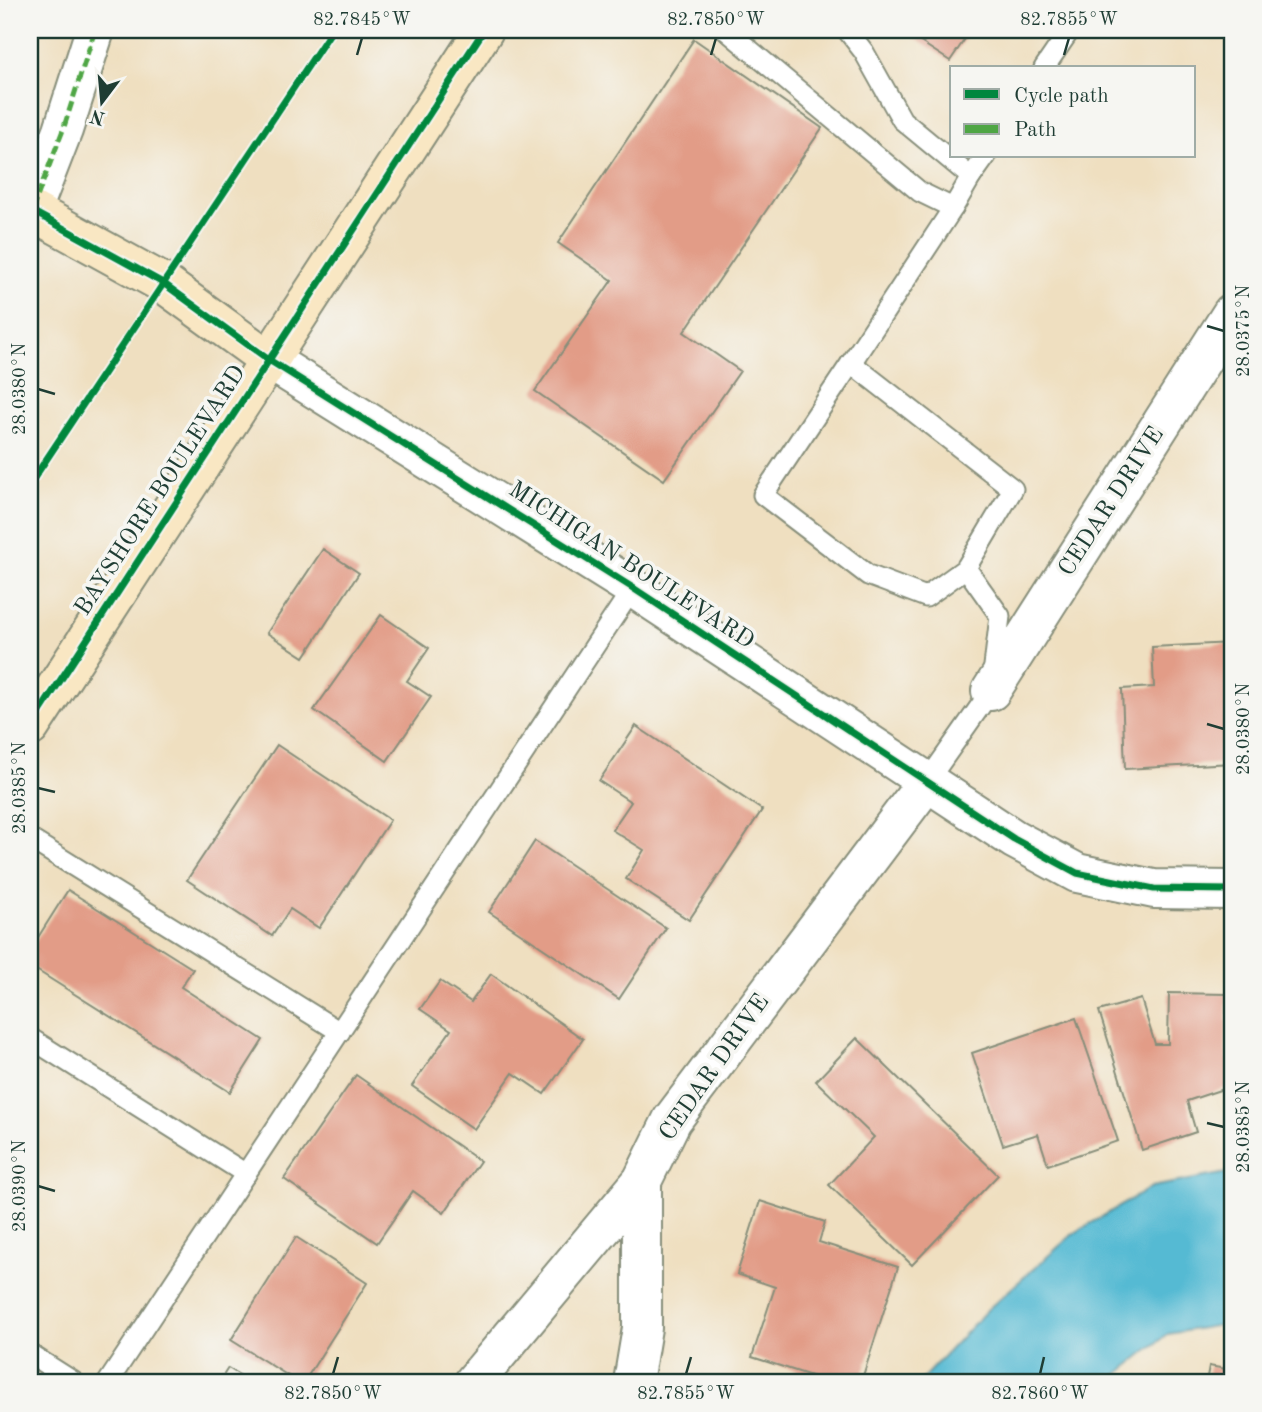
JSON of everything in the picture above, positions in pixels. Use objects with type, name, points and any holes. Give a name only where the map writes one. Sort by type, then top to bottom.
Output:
[{"type":"main road","name":"BAYSHORE BOULEVARD","points":[[30,727],[484,30]]},
{"type":"main road","name":"MICHIGAN BOULEVARD","points":[[31,210],[163,283],[269,360]]},
{"type":"street","points":[[31,210],[63,130],[95,30]]},
{"type":"street","name":"CEDAR DRIVE","points":[[991,691],[1232,313]]},
{"type":"street","name":"MICHIGAN BOULEVARD","points":[[269,360],[633,588],[1014,839],[1077,873],[1154,889],[1232,890]]},
{"type":"street","name":"CEDAR DRIVE","points":[[474,1382],[642,1181],[672,1120],[926,783]]},
{"type":"street","points":[[633,1382],[642,1328],[642,1181]]},
{"type":"lane","points":[[726,30],[920,192],[953,208]]},
{"type":"lane","points":[[847,30],[864,52],[902,120],[971,177]]},
{"type":"lane","points":[[1045,66],[1070,30]]},
{"type":"lane","points":[[851,363],[1013,489],[966,568],[926,597],[868,575],[763,495],[985,158]]},
{"type":"lane","points":[[926,783],[991,691],[999,616],[966,568]]},
{"type":"lane","points":[[108,1382],[633,588]]},
{"type":"lane","points":[[30,839],[340,1032]]},
{"type":"lane","points":[[30,1038],[246,1174]]},
{"type":"lane","points":[[30,1354],[75,1382]]},
{"type":"water","points":[[1232,1172],[1232,1323],[1168,1334],[1108,1382],[921,1382],[987,1310],[1073,1234],[1152,1187]]},
{"type":"building","points":[[902,30],[971,30],[950,61]]},
{"type":"building","points":[[694,39],[822,128],[684,332],[740,371],[664,480],[535,391],[612,280],[558,243]]},
{"type":"building","points":[[323,549],[359,573],[304,657],[267,633]]},
{"type":"building","points":[[381,615],[429,648],[407,681],[431,697],[387,761],[314,710]]},
{"type":"building","points":[[1232,643],[1232,763],[1125,769],[1122,689],[1154,687],[1152,647]]},
{"type":"building","points":[[636,726],[762,810],[689,920],[626,879],[644,850],[612,830],[631,802],[599,781]]},
{"type":"building","points":[[277,745],[390,820],[319,928],[290,909],[272,936],[187,880]]},
{"type":"building","points":[[535,841],[666,928],[619,999],[489,912]]},
{"type":"building","points":[[68,890],[193,969],[181,987],[263,1040],[230,1092],[30,966],[30,950]]},
{"type":"building","points":[[491,974],[583,1039],[544,1094],[513,1073],[474,1129],[412,1086],[451,1030],[420,1009],[440,981],[471,1002]]},
{"type":"building","points":[[1169,993],[1227,994],[1226,1052],[1232,1072],[1232,1086],[1187,1101],[1196,1132],[1142,1150],[1099,1011],[1141,999],[1155,1044],[1168,1044]]},
{"type":"building","points":[[1076,1018],[1118,1141],[1048,1165],[1038,1134],[1003,1145],[972,1053]]},
{"type":"building","points":[[857,1038],[998,1175],[912,1265],[829,1185],[874,1137],[816,1081]]},
{"type":"building","points":[[356,1075],[480,1161],[444,1213],[413,1191],[377,1243],[284,1179]]},
{"type":"building","points":[[760,1201],[825,1222],[819,1242],[898,1267],[861,1382],[830,1382],[752,1357],[775,1287],[737,1274]]},
{"type":"building","points":[[296,1237],[367,1283],[304,1382],[298,1382],[231,1340]]},
{"type":"building","points":[[1209,1366],[1232,1370],[1232,1382],[1206,1382]]},
{"type":"building","points":[[228,1368],[251,1382],[219,1382]]},
{"type":"marked path","points":[[32,210],[63,130],[95,30]]},
{"type":"cycle path","points":[[30,484],[332,30]]},
{"type":"cycle path","points":[[30,727],[484,30]]},
{"type":"cycle path","points":[[30,210],[163,283],[269,360],[633,588],[1014,839],[1077,873],[1154,889],[1232,890]]}]
